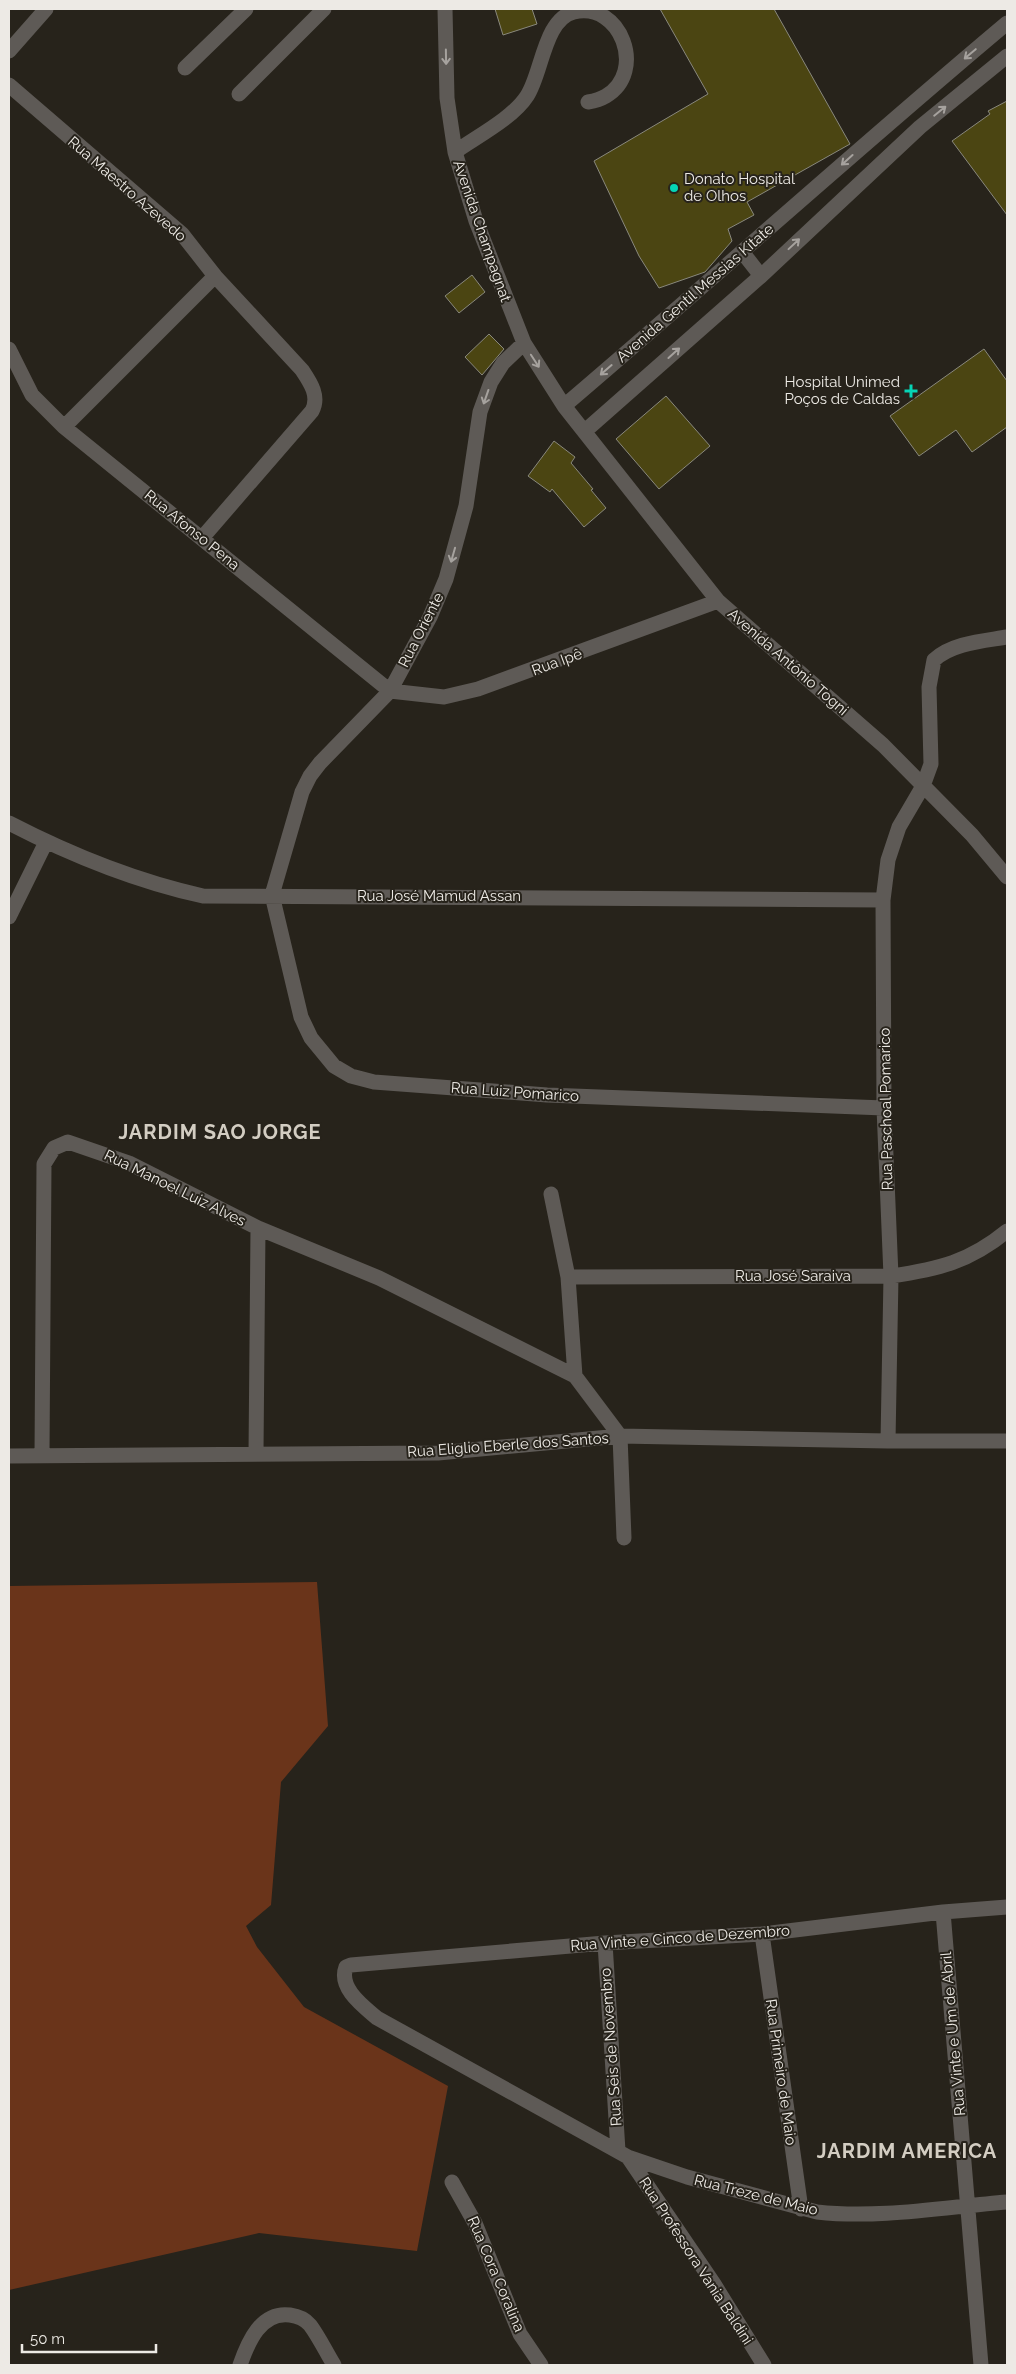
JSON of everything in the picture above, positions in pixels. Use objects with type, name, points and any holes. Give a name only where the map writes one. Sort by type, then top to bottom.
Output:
[{"type":"street","points":[[9,51],[46,9]]},
{"type":"street","points":[[185,68],[246,9]]},
{"type":"street","points":[[239,94],[324,9]]},
{"type":"street","name":"Avenida Champagnat","points":[[445,9],[447,98],[455,152],[476,221],[524,343],[564,406],[585,432]]},
{"type":"street","points":[[455,152],[507,115],[527,96],[554,28],[567,14],[584,11],[595,12],[607,17],[619,32],[626,47],[627,60],[626,71],[607,96],[588,102]]},
{"type":"street","name":"Avenida Gentil Messias Kitate","points":[[564,406],[743,253],[904,109],[1007,22]]},
{"type":"street","name":"Avenida Gentil Messias Kitate","points":[[585,432],[761,276],[920,127],[1007,56]]},
{"type":"street","name":"Rua Maestro Azevedo","points":[[9,85],[182,234],[215,276],[302,370],[312,385],[315,399],[312,411],[202,538]]},
{"type":"street","points":[[904,109],[920,127]]},
{"type":"street","points":[[743,253],[761,276]]},
{"type":"street","points":[[64,427],[215,276]]},
{"type":"street","name":"Rua Oriente","points":[[272,895],[302,792],[310,776],[320,763],[390,691],[430,617],[446,580],[466,506],[480,412],[491,382],[503,364],[524,343]]},
{"type":"street","name":"Rua Afonso Pena","points":[[9,354],[32,395],[64,427],[390,691]]},
{"type":"street","name":"Avenida Antônio Togni","points":[[585,432],[718,601],[882,744],[972,835],[1007,877]]},
{"type":"street","name":"Rua Ipê","points":[[390,691],[444,697],[478,689],[718,601]]},
{"type":"street","name":"Rua Paschoal Pomarico","points":[[888,1441],[891,1276],[884,1108],[883,900],[888,860],[899,827],[923,786],[931,764],[930,687],[934,660],[944,653],[965,645],[1007,637]]},
{"type":"street","name":"Rua José Mamud Assan","points":[[9,823],[46,842],[131,877],[203,896],[883,900]]},
{"type":"street","points":[[9,917],[46,842]]},
{"type":"street","name":"Rua Luiz Pomarico","points":[[272,895],[301,1017],[311,1038],[324,1056],[334,1066],[351,1076],[374,1082],[547,1095],[884,1108]]},
{"type":"street","name":"Rua Manoel Luiz Alves","points":[[42,1455],[44,1164],[54,1148],[68,1142],[80,1144],[129,1163],[258,1228],[379,1278],[575,1376]]},
{"type":"street","points":[[552,1194],[568,1277],[575,1376],[620,1436],[624,1538]]},
{"type":"street","points":[[256,1453],[258,1228]]},
{"type":"street","name":"Rua José Saraiva","points":[[568,1277],[891,1276],[930,1271],[956,1263],[976,1254],[1007,1231]]},
{"type":"street","name":"Rua Eliglio Eberle dos Santos","points":[[9,1456],[438,1453],[620,1436],[888,1441],[1007,1441]]},
{"type":"street","name":"Rua Vinte e Cinco de Dezembro","points":[[351,1965],[604,1943],[762,1934],[943,1912],[1007,1907]]},
{"type":"street","name":"Rua Vinte e Um de Abril","points":[[943,1912],[982,2365]]},
{"type":"street","name":"Rua Primeiro de Maio","points":[[762,1934],[800,2209]]},
{"type":"street","name":"Rua Seis de Novembro","points":[[604,1943],[623,2154]]},
{"type":"street","name":"Rua Treze de Maio","points":[[351,1965],[345,1969],[346,1985],[362,2006],[377,2018],[623,2154],[687,2177],[800,2209],[839,2215],[1007,2202]]},
{"type":"street","name":"Rua Professora Vania Baldini","points":[[623,2154],[714,2284],[764,2365]]},
{"type":"street","name":"Rua Cora Coralina","points":[[452,2182],[475,2223],[520,2334],[542,2365]]},
{"type":"street","points":[[240,2365],[245,2351],[264,2322],[275,2316],[288,2315],[300,2317],[310,2324],[334,2365]]},
{"type":"shaded area","points":[[317,1582],[328,1726],[281,1782],[271,1905],[246,1926],[257,1947],[304,2007],[448,2086],[417,2251],[259,2233],[9,2290],[9,1586]]},
{"type":"building","points":[[495,9],[532,9],[537,24],[503,35]]},
{"type":"building","points":[[660,9],[774,9],[850,144],[747,202],[754,215],[728,229],[732,241],[705,272],[659,288],[639,256],[594,161],[708,94]]},
{"type":"building","points":[[1007,101],[1007,215],[952,141],[990,114],[988,111]]},
{"type":"building","points":[[472,275],[485,292],[459,313],[445,296]]},
{"type":"building","points":[[489,334],[504,349],[482,375],[465,357]]},
{"type":"building","points":[[984,349],[1007,381],[1007,427],[972,452],[956,430],[919,456],[890,416]]},
{"type":"building","points":[[666,396],[710,446],[659,489],[616,439]]},
{"type":"building","points":[[554,441],[575,457],[571,463],[606,508],[584,527],[552,489],[550,492],[528,476]]},
{"type":"place","name":"Donato Hospital de Olhos","points":[[674,188]]},
{"type":"place","name":"Hospital Unimed Poços de Caldas","points":[[911,391]]},
{"type":"district","name":"JARDIM SAO JORGE","points":[[220,1132]]},
{"type":"district","name":"JARDIM AMERICA","points":[[907,2151]]}]
